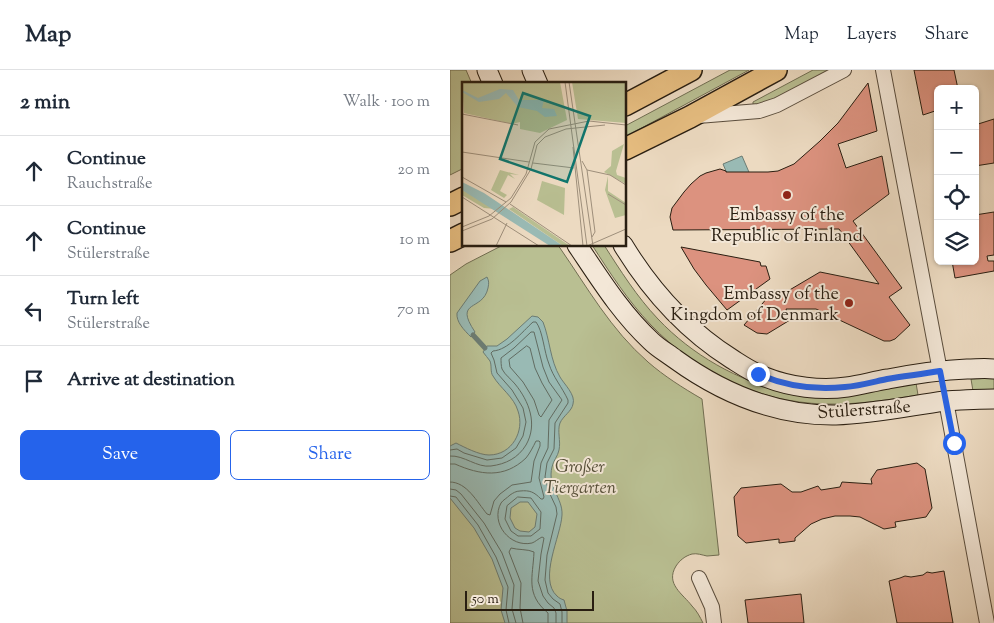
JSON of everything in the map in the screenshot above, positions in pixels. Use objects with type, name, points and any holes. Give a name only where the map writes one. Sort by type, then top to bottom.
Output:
[{"type":"main road","points":[[487,70],[492,82]]},
{"type":"main road","points":[[532,70],[537,82]]},
{"type":"main road","points":[[626,104],[691,70]]},
{"type":"main road","points":[[626,149],[690,117],[776,70]]},
{"type":"main road","points":[[450,205],[462,199]]},
{"type":"main road","points":[[450,241],[462,235]]},
{"type":"main road","name":"Stülerstraße","points":[[578,246],[615,302],[652,342],[712,384],[758,403],[811,414],[836,415],[888,410],[946,401],[994,399]]},
{"type":"main road","name":"Stülerstraße","points":[[624,246],[634,264],[668,307],[692,329],[728,357],[767,378],[795,385],[819,388],[847,387],[940,371],[994,369]]},
{"type":"main road","points":[[940,371],[946,401]]},
{"type":"street","points":[[690,117],[758,111],[777,105],[844,70]]},
{"type":"street","points":[[883,70],[940,371]]},
{"type":"street","points":[[946,401],[987,623]]},
{"type":"street","points":[[699,578],[712,607],[714,623]]},
{"type":"green space","points":[[450,70],[466,70],[471,82],[462,82],[462,169],[450,175]]},
{"type":"green space","points":[[730,70],[749,70],[626,136],[626,125]]},
{"type":"green space","points":[[813,70],[830,70],[773,100],[753,104],[753,102]]},
{"type":"green space","name":"Großer Tiergarten","points":[[501,246],[558,246],[611,322],[635,350],[661,372],[702,399],[719,555],[694,554],[687,556],[676,566],[673,578],[676,588],[695,610],[703,623],[450,623],[450,275],[466,264]]},
{"type":"green space","points":[[593,246],[605,246],[643,302],[671,332],[701,355],[733,374],[786,392],[916,383],[918,395],[860,403],[824,404],[799,402],[752,391],[708,370],[669,342],[643,316]]},
{"type":"green space","points":[[994,378],[994,390],[973,391],[971,379]]},
{"type":"water","points":[[742,156],[774,230],[751,230],[723,164]]},
{"type":"water","points":[[487,277],[489,285],[485,295],[468,310],[469,322],[475,332],[471,337],[459,323],[457,313],[480,281]]},
{"type":"water","points":[[532,316],[538,317],[543,322],[552,357],[560,377],[573,397],[572,407],[560,423],[559,450],[551,474],[553,486],[562,509],[562,515],[552,557],[550,579],[552,588],[558,597],[564,600],[567,611],[567,623],[505,623],[501,610],[503,588],[492,559],[474,528],[450,498],[450,446],[456,443],[481,454],[497,454],[510,446],[518,434],[520,419],[516,406],[493,376],[490,361],[483,352],[487,346],[497,346]],"holes":[[[520,502],[528,502],[537,514],[535,527],[529,532],[520,531],[515,528],[510,518],[511,508]]]},
{"type":"building","points":[[914,70],[954,70],[957,85],[934,85],[934,111],[923,115]]},
{"type":"building","points":[[868,83],[877,131],[838,144],[846,168],[882,156],[889,194],[853,221],[902,288],[889,297],[910,325],[895,339],[884,341],[816,309],[786,309],[790,320],[767,334],[757,333],[744,325],[774,290],[776,298],[820,272],[879,284],[839,229],[673,230],[670,217],[672,208],[691,184],[706,173],[720,169],[726,172],[778,171],[794,164],[838,123]]},
{"type":"building","points":[[994,119],[994,163],[979,165],[979,124]]},
{"type":"building","points":[[994,212],[994,255],[987,256],[988,261],[994,261],[994,271],[955,278],[953,265],[979,265],[979,214]]},
{"type":"building","points":[[681,247],[760,262],[761,266],[766,266],[770,279],[727,310],[694,269]]},
{"type":"building","points":[[917,463],[925,469],[932,508],[926,517],[895,522],[896,527],[884,529],[860,517],[835,516],[811,524],[795,538],[795,541],[779,543],[779,539],[746,543],[738,536],[734,497],[741,488],[781,484],[792,492],[801,492],[818,486],[821,490],[840,487],[842,482],[872,484],[871,479],[877,470]]},
{"type":"building","points":[[944,571],[953,623],[897,623],[889,581],[905,576],[923,575],[927,572]]},
{"type":"building","points":[[801,594],[804,623],[748,623],[745,600]]},
{"type":"waterway","points":[[473,335],[485,348]]},
{"type":"place","name":"Embassy of the Republic of Finland","points":[[787,195]]},
{"type":"place","name":"Embassy of the Kingdom of Denmark","points":[[849,303]]},
{"type":"route","points":[[758,374],[795,385],[819,388],[847,387],[940,371],[954,443]]}]
